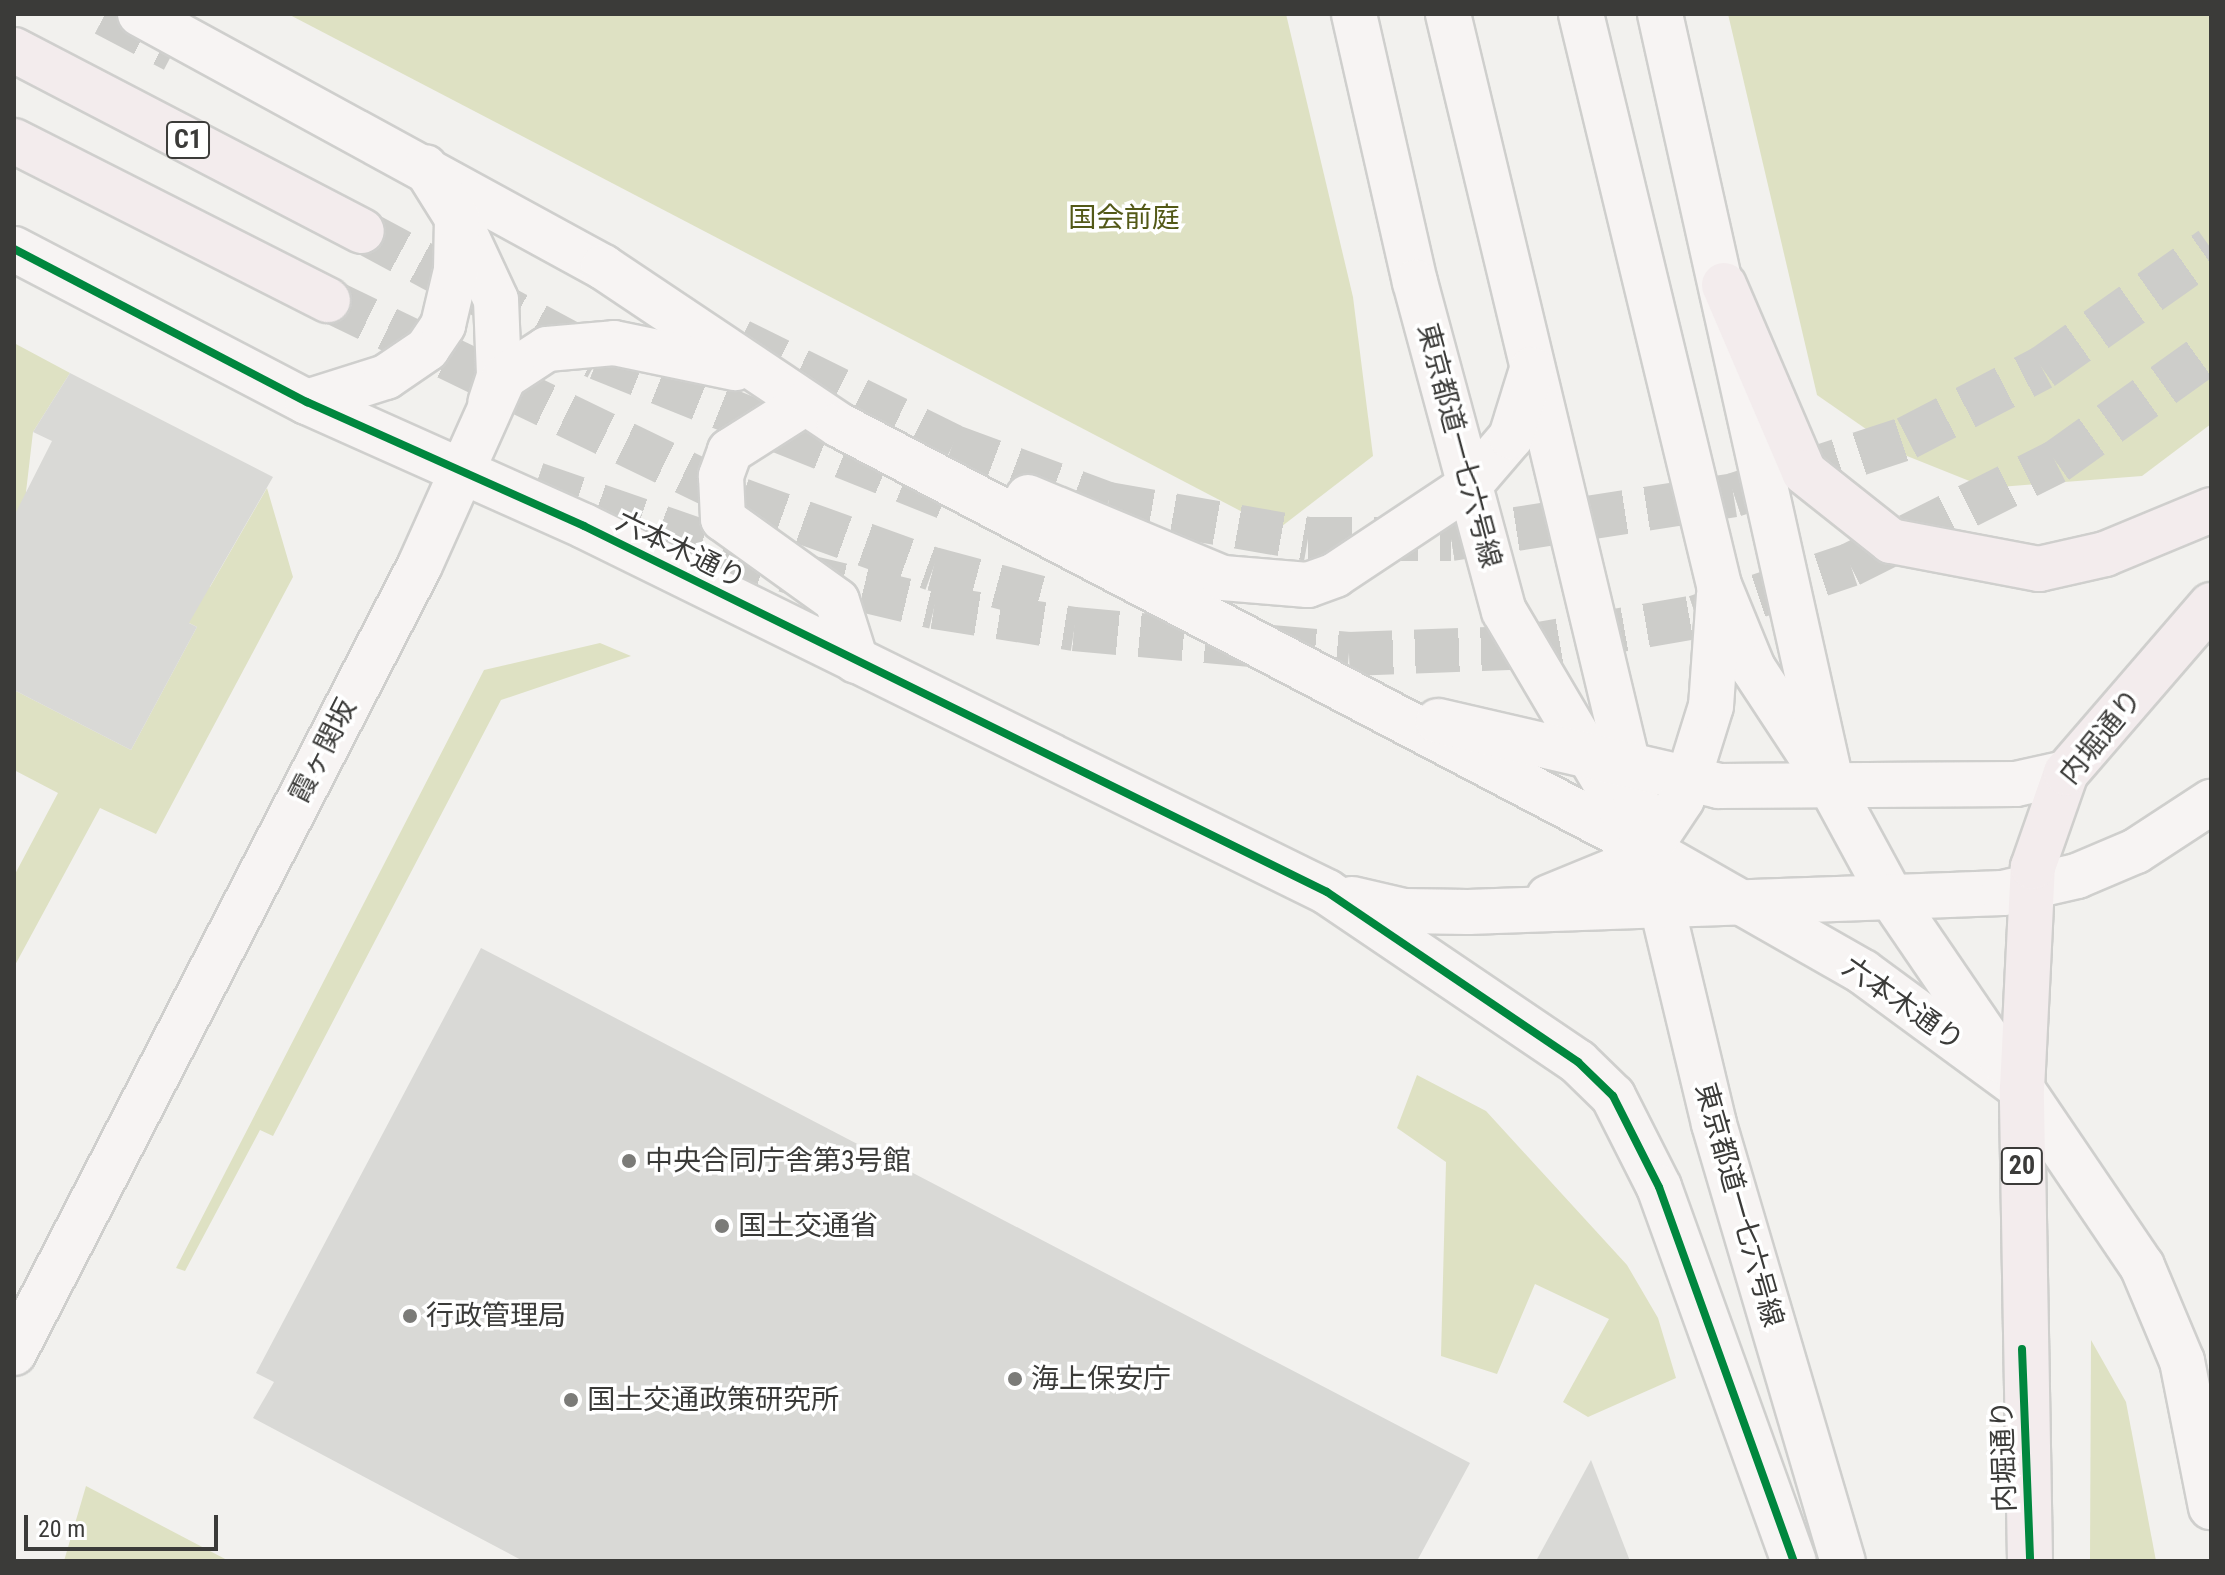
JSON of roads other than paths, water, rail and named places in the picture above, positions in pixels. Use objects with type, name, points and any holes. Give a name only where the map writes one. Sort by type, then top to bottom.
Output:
[{"type":"highway","name":"C1","points":[[14,50],[362,231]]},
{"type":"highway","points":[[14,141],[328,300]]},
{"type":"highway","points":[[1724,285],[1804,472],[1891,541],[2039,569],[2105,554],[2211,510]]},
{"type":"highway","name":"内堀通り","points":[[2030,1561],[2022,1089],[2031,887],[2041,830],[2066,773],[2211,605]]},
{"type":"main road","name":"六本木通り","points":[[140,14],[422,161],[603,267],[753,372],[822,414],[1644,847],[1863,972],[2022,1089],[2142,1266],[2182,1361],[2211,1507]]},
{"type":"main road","name":"東京都道一七六号線","points":[[1354,14],[1469,486],[1504,611],[1609,764],[1644,847],[1714,1124],[1843,1561]]},
{"type":"main road","name":"東京都道一七六号線","points":[[1448,14],[1532,369],[1609,764]]},
{"type":"main road","points":[[1581,14],[1719,585],[1784,725],[1833,790],[1891,897],[2022,1089]]},
{"type":"main road","points":[[1660,14],[1724,285],[1779,569],[1833,790]]},
{"type":"main road","points":[[422,161],[485,266],[499,344],[499,376],[465,473]]},
{"type":"main road","points":[[307,402],[373,383],[427,349],[443,325],[456,270],[457,218]]},
{"type":"main road","name":"六本木通り","points":[[14,249],[307,402],[465,473],[1327,892]]},
{"type":"main road","name":"霞ヶ関坂","points":[[14,1353],[465,473],[504,377],[547,349],[614,343],[753,372]]},
{"type":"main road","points":[[856,661],[837,601],[723,519],[721,476],[730,451],[822,414],[1223,578],[1284,588],[1335,575],[1469,486],[1511,437],[1532,369]]},
{"type":"main road","points":[[1509,909],[1584,888],[1644,847],[1688,782],[1711,706],[1719,585]]},
{"type":"main road","name":"六本木通り","points":[[1370,704],[1688,782],[1833,790],[2016,784],[2066,773]]},
{"type":"main road","points":[[1327,892],[1404,911],[1743,904],[2031,887],[2136,851],[2211,802]]},
{"type":"main road","points":[[1327,892],[1578,1062],[1613,1096],[1659,1187],[1794,1561]]},
{"type":"tunnel","points":[[105,14],[174,50]]},
{"type":"tunnel","points":[[362,231],[598,358],[959,503]]},
{"type":"tunnel","points":[[740,341],[952,446],[1108,504],[1308,539],[1451,539],[1734,495],[1907,438],[2042,368],[2211,249]]},
{"type":"tunnel","points":[[328,300],[741,500],[933,569],[1049,600]]},
{"type":"tunnel","points":[[536,484],[799,575],[934,607],[1074,629],[1349,654],[1516,648],[1696,617],[1850,565],[2056,462],[2211,351]]},
{"type":"place","name":"中央合同庁舎第3号館","points":[[629,1161]]},
{"type":"place","name":"国土交通省","points":[[722,1226]]},
{"type":"place","name":"行政管理局","points":[[410,1316]]},
{"type":"place","name":"海上保安庁","points":[[1015,1379]]},
{"type":"place","name":"国土交通政策研究所","points":[[571,1400]]},
{"type":"park label","name":"国会前庭","points":[[1124,218]]}]
